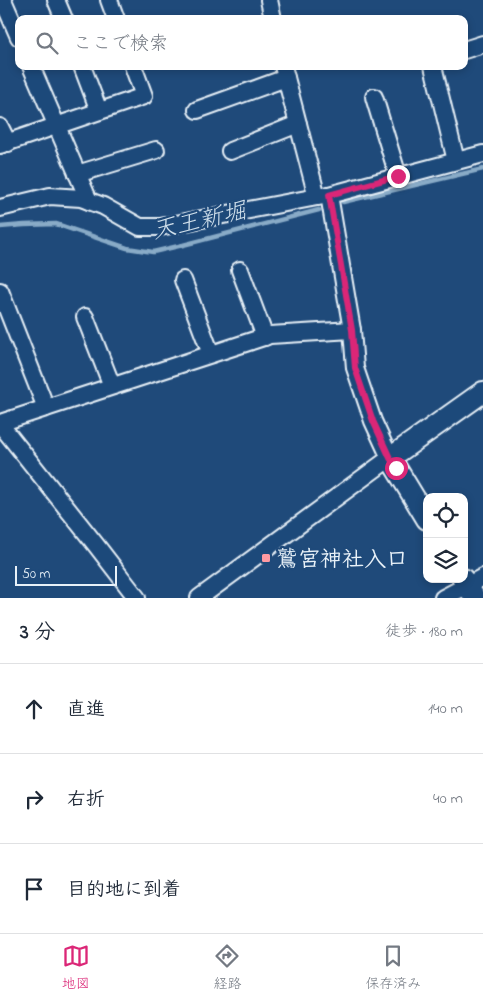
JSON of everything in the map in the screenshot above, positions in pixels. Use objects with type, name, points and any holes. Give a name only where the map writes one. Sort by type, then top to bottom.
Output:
[{"type":"main road","points":[[423,512],[390,458],[483,392]]},
{"type":"street","points":[[56,0],[62,15]]},
{"type":"street","points":[[109,0],[115,15]]},
{"type":"street","points":[[269,0],[272,15]]},
{"type":"street","points":[[7,3],[15,26]]},
{"type":"street","points":[[468,49],[483,44]]},
{"type":"street","points":[[33,70],[89,201]]},
{"type":"street","points":[[84,70],[99,111]]},
{"type":"street","points":[[0,127],[4,144],[144,96],[134,70]]},
{"type":"street","points":[[434,70],[456,160]]},
{"type":"street","points":[[197,110],[285,72],[298,124],[323,196],[352,330],[355,368],[373,421],[390,458],[198,598]]},
{"type":"street","points":[[374,97],[398,176]]},
{"type":"street","points":[[230,151],[298,124]]},
{"type":"street","points":[[77,174],[156,150]]},
{"type":"street","points":[[0,208],[50,196],[81,198],[103,206],[140,227],[160,227],[323,196],[483,154]]},
{"type":"street","points":[[240,270],[265,337]]},
{"type":"street","points":[[183,280],[211,354]]},
{"type":"street","points":[[0,291],[46,408]]},
{"type":"street","points":[[84,317],[112,386]]},
{"type":"street","points":[[137,598],[0,423],[270,335],[352,330]]},
{"type":"street","points":[[443,598],[472,585]]},
{"type":"waterway","name":"天王新堀","points":[[343,202],[483,169]]},
{"type":"waterway","name":"天王新堀","points":[[0,227],[56,224],[127,248],[153,252],[319,210]]},
{"type":"place","name":"鷲宮神社入口","points":[[266,558]]},
{"type":"route","points":[[396,468],[373,421],[355,368],[352,330],[329,195],[398,176]]}]
